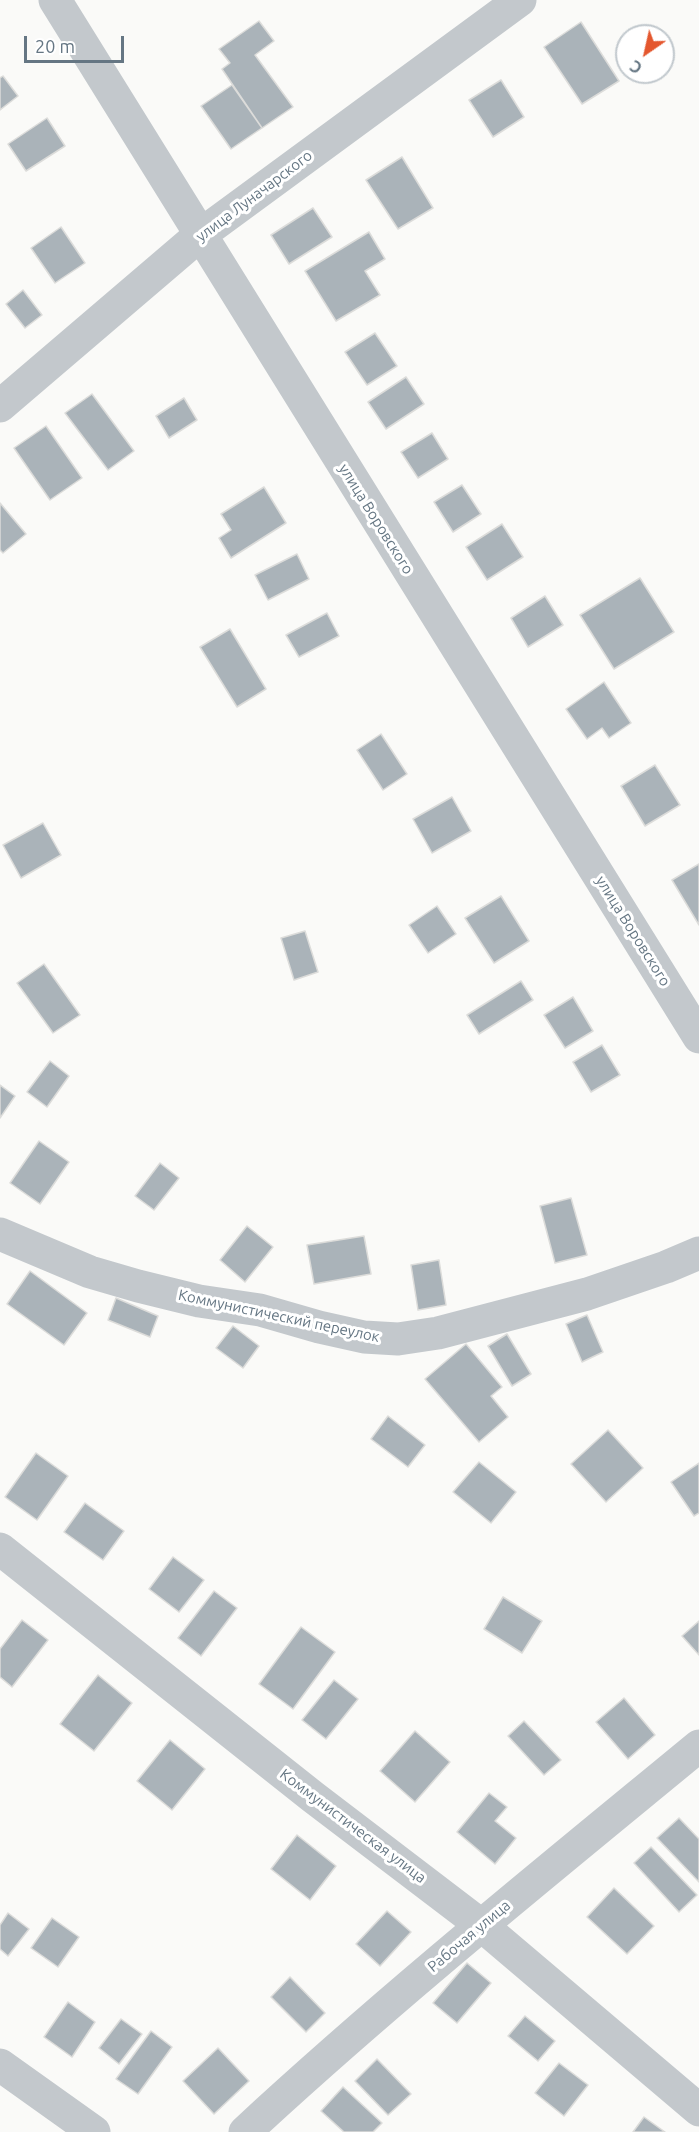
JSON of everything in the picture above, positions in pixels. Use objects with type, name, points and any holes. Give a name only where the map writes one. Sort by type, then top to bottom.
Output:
[{"type":"street","name":"улица Воровского","points":[[55,0],[699,1037]]},
{"type":"street","name":"улица Луначарского","points":[[0,406],[200,235],[520,0]]},
{"type":"street","name":"Коммунистический переулок","points":[[0,1234],[90,1272],[138,1286],[199,1301],[260,1310],[364,1337],[399,1339],[438,1333],[587,1294],[699,1253]]},
{"type":"street","name":"Коммунистическая улица","points":[[0,1550],[313,1797],[481,1924],[699,2110]]},
{"type":"street","name":"Рабочая улица","points":[[245,2132],[481,1924],[699,1746]]},
{"type":"street","points":[[0,2065],[94,2132]]},
{"type":"building","points":[[259,21],[274,41],[255,55],[293,107],[262,128],[222,69],[230,63],[219,49]]},
{"type":"building","points":[[581,22],[615,75],[615,83],[582,104],[544,47]]},
{"type":"building","points":[[3,76],[18,96],[0,110],[0,78]]},
{"type":"building","points":[[501,80],[524,117],[493,137],[469,100]]},
{"type":"building","points":[[232,85],[262,128],[231,149],[201,106]]},
{"type":"building","points":[[47,118],[65,146],[26,171],[8,144]]},
{"type":"building","points":[[402,157],[433,208],[398,229],[366,180]]},
{"type":"building","points":[[313,208],[332,237],[289,264],[271,235]]},
{"type":"building","points":[[61,227],[85,263],[55,283],[31,248]]},
{"type":"building","points":[[369,232],[385,259],[365,271],[380,295],[336,321],[305,271]]},
{"type":"building","points":[[23,290],[42,315],[25,328],[6,304]]},
{"type":"building","points":[[375,333],[397,366],[367,385],[345,352]]},
{"type":"building","points":[[406,377],[424,404],[386,429],[368,402]]},
{"type":"building","points":[[92,394],[134,451],[108,470],[65,413]]},
{"type":"building","points":[[184,398],[197,420],[169,438],[156,416]]},
{"type":"building","points":[[46,426],[82,478],[50,500],[14,448]]},
{"type":"building","points":[[432,433],[448,459],[418,478],[401,452]]},
{"type":"building","points":[[462,485],[481,514],[453,532],[434,502]]},
{"type":"building","points":[[264,487],[286,523],[231,558],[219,538],[231,530],[221,514]]},
{"type":"building","points":[[0,503],[26,534],[3,553],[0,550]]},
{"type":"building","points":[[502,524],[523,557],[487,580],[466,547]]},
{"type":"building","points":[[297,554],[309,579],[268,600],[255,575]]},
{"type":"building","points":[[640,578],[674,632],[614,669],[580,615]]},
{"type":"building","points":[[545,596],[563,625],[528,647],[511,618]]},
{"type":"building","points":[[327,613],[339,636],[299,657],[286,635]]},
{"type":"building","points":[[230,629],[266,689],[237,707],[200,647]]},
{"type":"building","points":[[604,682],[631,723],[609,738],[602,728],[587,739],[566,709]]},
{"type":"building","points":[[381,734],[407,774],[383,790],[357,750]]},
{"type":"building","points":[[655,765],[680,805],[645,826],[621,786]]},
{"type":"building","points":[[452,797],[471,831],[432,853],[413,819]]},
{"type":"building","points":[[43,823],[61,855],[21,878],[3,845]]},
{"type":"building","points":[[699,864],[699,925],[672,880]]},
{"type":"building","points":[[501,896],[529,941],[494,963],[465,918]]},
{"type":"building","points":[[437,906],[456,934],[428,953],[409,925]]},
{"type":"building","points":[[305,931],[318,972],[294,980],[281,938]]},
{"type":"building","points":[[44,964],[80,1015],[53,1033],[17,983]]},
{"type":"building","points":[[521,981],[533,1000],[479,1034],[467,1015]]},
{"type":"building","points":[[573,997],[593,1031],[565,1048],[544,1015]]},
{"type":"building","points":[[602,1045],[620,1075],[591,1092],[573,1062]]},
{"type":"building","points":[[50,1061],[69,1076],[47,1107],[27,1092]]},
{"type":"building","points":[[0,1085],[15,1096],[0,1118]]},
{"type":"building","points":[[39,1141],[69,1162],[40,1204],[10,1183]]},
{"type":"building","points":[[160,1163],[179,1178],[154,1210],[135,1196]]},
{"type":"building","points":[[571,1198],[587,1255],[555,1263],[540,1206]]},
{"type":"building","points":[[247,1226],[273,1247],[245,1282],[220,1260]]},
{"type":"building","points":[[364,1236],[371,1274],[314,1284],[307,1245]]},
{"type":"building","points":[[439,1260],[446,1305],[418,1310],[411,1265]]},
{"type":"building","points":[[30,1271],[87,1313],[64,1345],[7,1304]]},
{"type":"building","points":[[116,1298],[158,1316],[150,1337],[108,1320]]},
{"type":"building","points":[[587,1315],[603,1352],[582,1362],[566,1324]]},
{"type":"building","points":[[233,1326],[259,1346],[243,1368],[216,1348]]},
{"type":"building","points":[[507,1334],[531,1374],[512,1386],[488,1346]]},
{"type":"building","points":[[466,1344],[502,1387],[491,1396],[508,1417],[479,1442],[425,1379]]},
{"type":"building","points":[[388,1416],[425,1445],[408,1467],[371,1439]]},
{"type":"building","points":[[608,1430],[643,1468],[606,1502],[571,1464]]},
{"type":"building","points":[[36,1453],[68,1476],[37,1520],[5,1497]]},
{"type":"building","points":[[479,1462],[516,1492],[491,1523],[453,1492]]},
{"type":"building","points":[[699,1463],[699,1513],[694,1516],[671,1482]]},
{"type":"building","points":[[85,1503],[124,1531],[103,1560],[64,1532]]},
{"type":"building","points":[[173,1557],[204,1580],[179,1612],[149,1589]]},
{"type":"building","points":[[214,1591],[237,1608],[201,1656],[178,1638]]},
{"type":"building","points":[[503,1597],[542,1621],[522,1653],[484,1629]]},
{"type":"building","points":[[22,1620],[48,1640],[12,1687],[0,1677],[0,1649]]},
{"type":"building","points":[[699,1621],[699,1655],[682,1636]]},
{"type":"building","points":[[301,1627],[335,1652],[293,1709],[259,1684]]},
{"type":"building","points":[[98,1675],[132,1703],[94,1751],[60,1724]]},
{"type":"building","points":[[334,1680],[358,1699],[326,1739],[302,1720]]},
{"type":"building","points":[[624,1698],[655,1735],[628,1759],[596,1722]]},
{"type":"building","points":[[524,1721],[561,1760],[544,1775],[508,1736]]},
{"type":"building","points":[[415,1731],[450,1762],[415,1802],[380,1771]]},
{"type":"building","points":[[170,1740],[205,1769],[172,1810],[137,1781]]},
{"type":"building","points":[[489,1793],[507,1807],[495,1821],[516,1838],[495,1864],[457,1832]]},
{"type":"building","points":[[679,1818],[699,1839],[699,1882],[657,1838]]},
{"type":"building","points":[[297,1835],[336,1866],[310,1900],[271,1869]]},
{"type":"building","points":[[651,1847],[697,1895],[679,1912],[634,1863]]},
{"type":"building","points":[[614,1888],[654,1926],[627,1954],[587,1917]]},
{"type":"building","points":[[387,1911],[411,1932],[380,1966],[356,1944]]},
{"type":"building","points":[[8,1913],[29,1929],[8,1956],[0,1949],[0,1925]]},
{"type":"building","points":[[52,1918],[79,1937],[58,1967],[31,1948]]},
{"type":"building","points":[[467,1963],[491,1983],[457,2023],[433,2003]]},
{"type":"building","points":[[290,1977],[325,2013],[306,2032],[271,1997]]},
{"type":"building","points":[[68,2002],[95,2022],[72,2057],[44,2037]]},
{"type":"building","points":[[525,2016],[555,2041],[538,2061],[508,2036]]},
{"type":"building","points":[[121,2019],[142,2034],[119,2064],[99,2048]]},
{"type":"building","points":[[151,2031],[172,2047],[138,2094],[116,2079]]},
{"type":"building","points":[[218,2048],[249,2081],[214,2114],[183,2081]]},
{"type":"building","points":[[377,2059],[411,2094],[388,2115],[355,2081]]},
{"type":"building","points":[[559,2063],[588,2085],[564,2116],[535,2093]]},
{"type":"building","points":[[343,2087],[382,2123],[373,2132],[344,2132],[321,2111]]},
{"type":"building","points":[[644,2117],[665,2132],[633,2132]]}]
